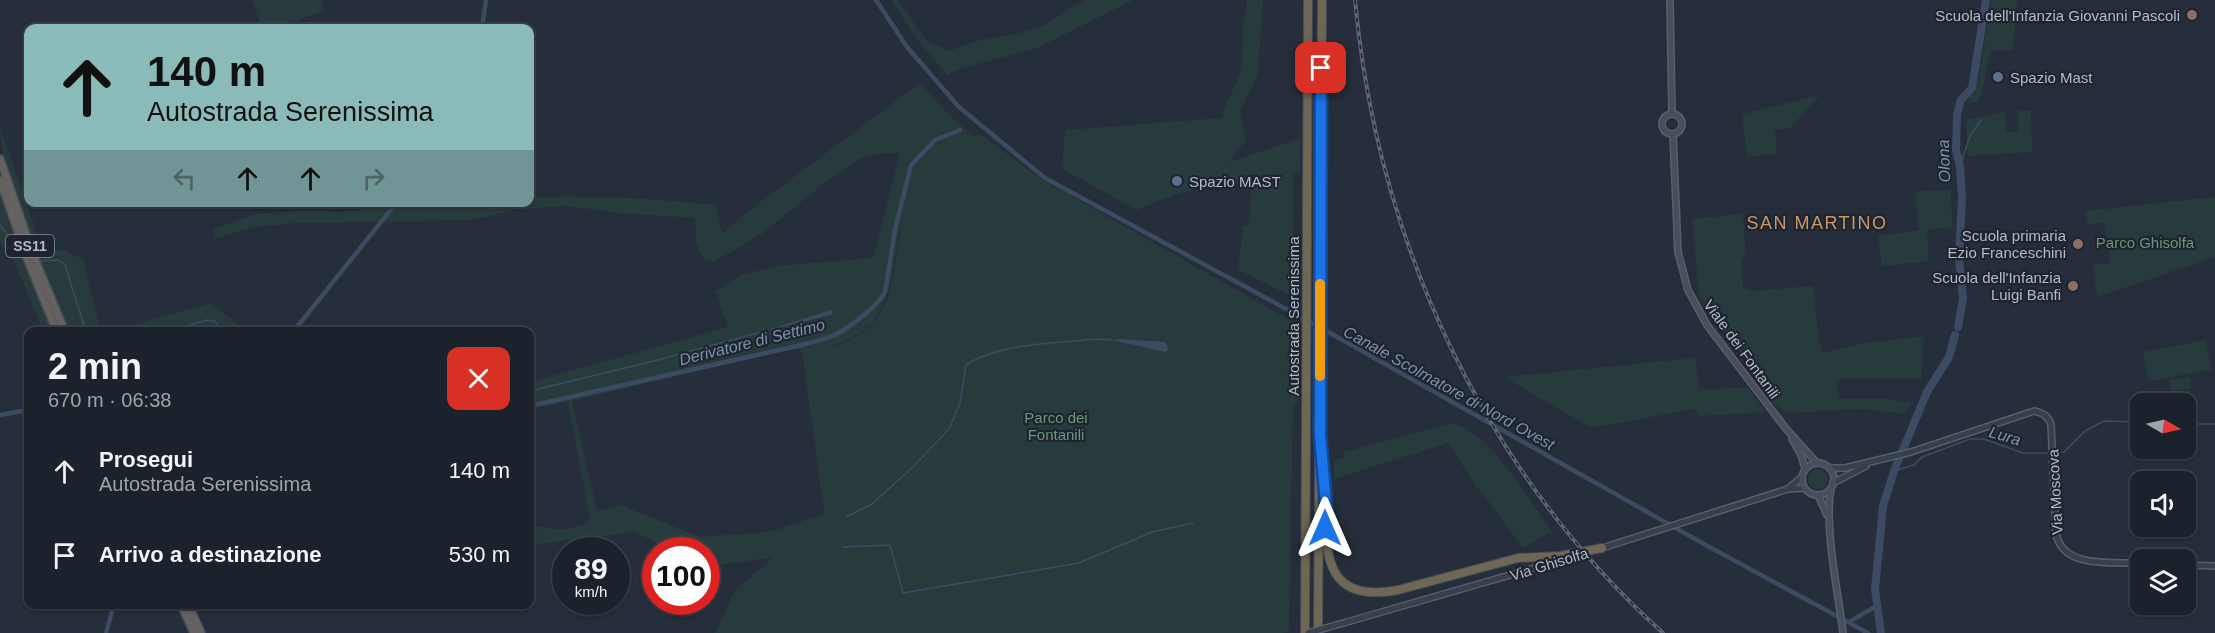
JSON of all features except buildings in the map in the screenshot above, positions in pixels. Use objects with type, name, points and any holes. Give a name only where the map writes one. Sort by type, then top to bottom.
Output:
[{"type":"highway","name":"Autostrada Serenissima","points":[[1307,633],[1308,0]]},
{"type":"highway","name":"Autostrada Serenissima","points":[[1318,633],[1322,0]]},
{"type":"highway","name":"SS11","points":[[0,159],[40,273],[63,327]]},
{"type":"highway","name":"SS11","points":[[0,180],[29,263],[55,327]]},
{"type":"highway","points":[[1320,435],[1326,504],[1327,551],[1336,573],[1349,586],[1357,590],[1373,593],[1388,592],[1518,558],[1560,556],[1602,548]]},
{"type":"highway","points":[[183,609],[194,633]]},
{"type":"highway","points":[[190,609],[201,633]]},
{"type":"main road","points":[[1670,0],[1672,114]]},
{"type":"main road","points":[[1672,114],[1679,116],[1682,123],[1680,131],[1673,135],[1666,133],[1661,126],[1664,117],[1672,114]]},
{"type":"main road","name":"Viale dei Fontanili","points":[[1673,135],[1678,252],[1688,290],[1707,325],[1787,430],[1817,463]]},
{"type":"main road","name":"Viale dei Fontanili","points":[[1787,430],[1801,455],[1805,468]]},
{"type":"main road","points":[[1832,485],[1827,492],[1818,495],[1808,492],[1804,488],[1802,477],[1805,468],[1817,463],[1830,468],[1834,477],[1828,503],[1829,522],[1843,632]]},
{"type":"main road","points":[[1818,495],[1829,522]]},
{"type":"street","name":"Via Moscova","points":[[1876,461],[1911,452],[2034,411],[2045,414],[2051,424],[2056,532],[2062,549],[2072,556],[2086,560],[2130,562]]},
{"type":"street","points":[[1830,468],[1845,468],[1876,461]]},
{"type":"street","points":[[1832,485],[1876,461]]},
{"type":"street","name":"Via Ghisolfa","points":[[1788,489],[1802,477]]},
{"type":"street","name":"Via Ghisolfa","points":[[1307,633],[1602,548],[1788,489],[1804,488]]},
{"type":"street","points":[[2196,565],[2215,566]]},
{"type":"green space","points":[[252,0],[321,0],[324,11],[287,24],[261,24]]},
{"type":"green space","points":[[891,0],[898,0],[926,40],[949,51],[977,41],[1015,34],[1044,25],[1084,0],[1134,0],[1035,49],[958,69],[947,75],[916,38]]},
{"type":"green space","points":[[1247,0],[1263,0],[1258,75],[1240,110],[1246,140],[1229,162],[1300,138],[1300,172],[1293,173],[1293,297],[1238,270],[1243,226],[1249,226],[1252,174],[1246,184],[1216,185],[1190,191],[1137,210],[1062,169],[1065,130],[1221,118],[1242,68],[1243,29]]},
{"type":"green space","points":[[1991,0],[2017,0],[2013,50],[1992,50],[1978,102],[1966,103],[1979,79]]},
{"type":"green space","name":"Parco dei Fontanili","points":[[920,83],[953,119],[974,136],[980,134],[1043,180],[1295,323],[1295,332],[1299,334],[1298,402],[1293,404],[1289,630],[1283,633],[715,633],[735,591],[773,557],[720,565],[720,537],[700,537],[645,537],[634,532],[594,537],[552,537],[552,542],[538,544],[534,542],[534,526],[563,530],[589,523],[589,514],[568,402],[534,408],[534,381],[728,327],[715,291],[744,274],[777,266],[873,258],[900,153],[882,153],[861,158],[827,181],[763,233],[715,261],[704,259],[696,243],[695,218],[619,213],[567,206],[518,209],[473,220],[297,223],[253,227],[215,239],[213,229],[255,214],[314,210],[338,212],[364,207],[435,207],[440,209],[534,207],[534,197],[646,199],[716,205],[722,234],[751,209]],"holes":[[[901,223],[890,291],[878,317],[869,327],[857,336],[873,322],[885,300],[891,281]],[[797,348],[802,352],[824,512],[821,515],[769,532],[700,537],[621,505],[597,511],[572,401]]]},
{"type":"green space","points":[[1820,95],[1790,128],[1775,130],[1777,154],[1747,157],[1742,114]]},
{"type":"green space","points":[[2018,111],[2031,111],[2032,152],[1968,156],[1966,125],[1968,119],[2005,112],[2006,132],[2018,131]]},
{"type":"green space","points":[[0,127],[24,196],[24,207],[28,207],[43,250],[63,250],[83,259],[100,327],[67,327],[11,183]]},
{"type":"green space","points":[[0,190],[42,306],[53,327],[41,327],[16,265],[0,243]]},
{"type":"green space","points":[[1951,190],[1952,227],[1927,230],[1929,261],[1882,266],[1878,236],[1919,230],[1915,191]]},
{"type":"green space","name":"Parco Ghisolfa","points":[[2215,197],[2215,257],[2097,297],[2093,265],[2110,263],[2105,223],[2088,224],[2085,211]]},
{"type":"green space","points":[[1743,214],[1746,257],[1741,258],[1743,288],[1752,291],[1813,286],[1822,353],[1869,342],[1924,337],[1921,379],[1836,379],[1839,399],[1886,399],[1911,404],[1905,414],[1861,409],[1787,413],[1769,400],[1699,293],[1692,219]]},
{"type":"green space","points":[[211,303],[237,324],[237,327],[126,327]]},
{"type":"green space","points":[[2206,340],[2211,370],[2149,381],[2143,352]]},
{"type":"green space","points":[[1695,358],[1699,389],[1748,388],[1765,412],[1700,416],[1695,409],[1591,428],[1504,377]]},
{"type":"green space","points":[[2190,378],[2191,389],[2171,391],[2170,380]]},
{"type":"green space","points":[[1452,423],[1467,429],[1495,454],[1552,531],[1523,548],[1477,488],[1448,443],[1334,479],[1334,460],[1343,458],[1344,452]]},
{"type":"green space","points":[[1818,469],[1825,472],[1828,479],[1825,486],[1818,489],[1811,486],[1808,479],[1811,472]]},
{"type":"water","points":[[831,310],[833,312],[831,315],[765,331]]},
{"type":"water","points":[[1112,340],[1165,342],[1169,350],[1165,352]]},
{"type":"waterway","points":[[483,24],[486,0]]},
{"type":"waterway","name":"Canale Scolmatore di Nord Ovest","points":[[876,0],[907,47],[959,107],[1045,178],[1323,329],[1704,544],[1868,633]]},
{"type":"waterway","name":"Olona","points":[[1958,327],[1963,298],[1959,258],[1962,198],[1960,166],[1956,150],[1957,114],[1961,100],[1972,88],[1986,0]]},
{"type":"waterway","points":[[1960,166],[1970,136],[1981,120]]},
{"type":"waterway","name":"Derivatore di Settimo","points":[[534,405],[797,346],[830,337],[844,330],[861,318],[885,292],[895,230],[911,165],[935,140],[960,130]]},
{"type":"waterway","points":[[297,327],[393,207]]},
{"type":"waterway","points":[[0,225],[8,236],[14,253],[22,258]]},
{"type":"waterway","points":[[40,261],[58,260],[65,265],[84,327]]},
{"type":"waterway","points":[[184,327],[207,320],[215,321],[218,327]]},
{"type":"waterway","points":[[534,390],[765,331]]},
{"type":"waterway","name":"Olona","points":[[1881,633],[1875,589],[1883,506],[1894,471],[1927,392],[1949,357],[1955,335]]},
{"type":"waterway","points":[[846,517],[872,504],[912,468],[949,429],[960,403],[966,365],[995,352],[1012,348],[1047,343],[1112,340]]},
{"type":"waterway","name":"Derivatore di Settimo","points":[[0,415],[24,411]]},
{"type":"waterway","name":"Lura","points":[[2054,453],[2064,452],[2085,431],[2104,421],[2130,422]]},
{"type":"waterway","name":"Lura","points":[[2196,424],[2215,424]]},
{"type":"waterway","name":"Lura","points":[[1894,471],[1914,465],[1922,457],[1970,439],[1984,439],[2023,453],[2049,453]]},
{"type":"waterway","points":[[843,547],[890,545],[903,593],[1079,563],[1152,532],[1193,523]]},
{"type":"waterway","points":[[1849,622],[1878,605]]},
{"type":"waterway","points":[[106,633],[113,609]]},
{"type":"railway","points":[[1355,0],[1367,89],[1387,177],[1415,263],[1450,345],[1492,425],[1542,499],[1599,569],[1663,633]]},
{"type":"slow traffic","points":[[1320,284],[1320,376]]},
{"type":"place","name":"Scuola dell'Infanzia Giovanni Pascoli","points":[[2192,15]]},
{"type":"place","name":"Spazio Mast","points":[[1998,77]]},
{"type":"place","name":"Spazio MAST","points":[[1177,181]]},
{"type":"place","name":"Scuola primaria Ezio Franceschini","points":[[2078,244]]},
{"type":"place","name":"Scuola dell'Infanzia Luigi Banfi","points":[[2073,286]]},
{"type":"district","name":"SAN MARTINO","points":[[1817,223]]},
{"type":"route","points":[[1321,68],[1320,435],[1326,504],[1325,528]]}]
